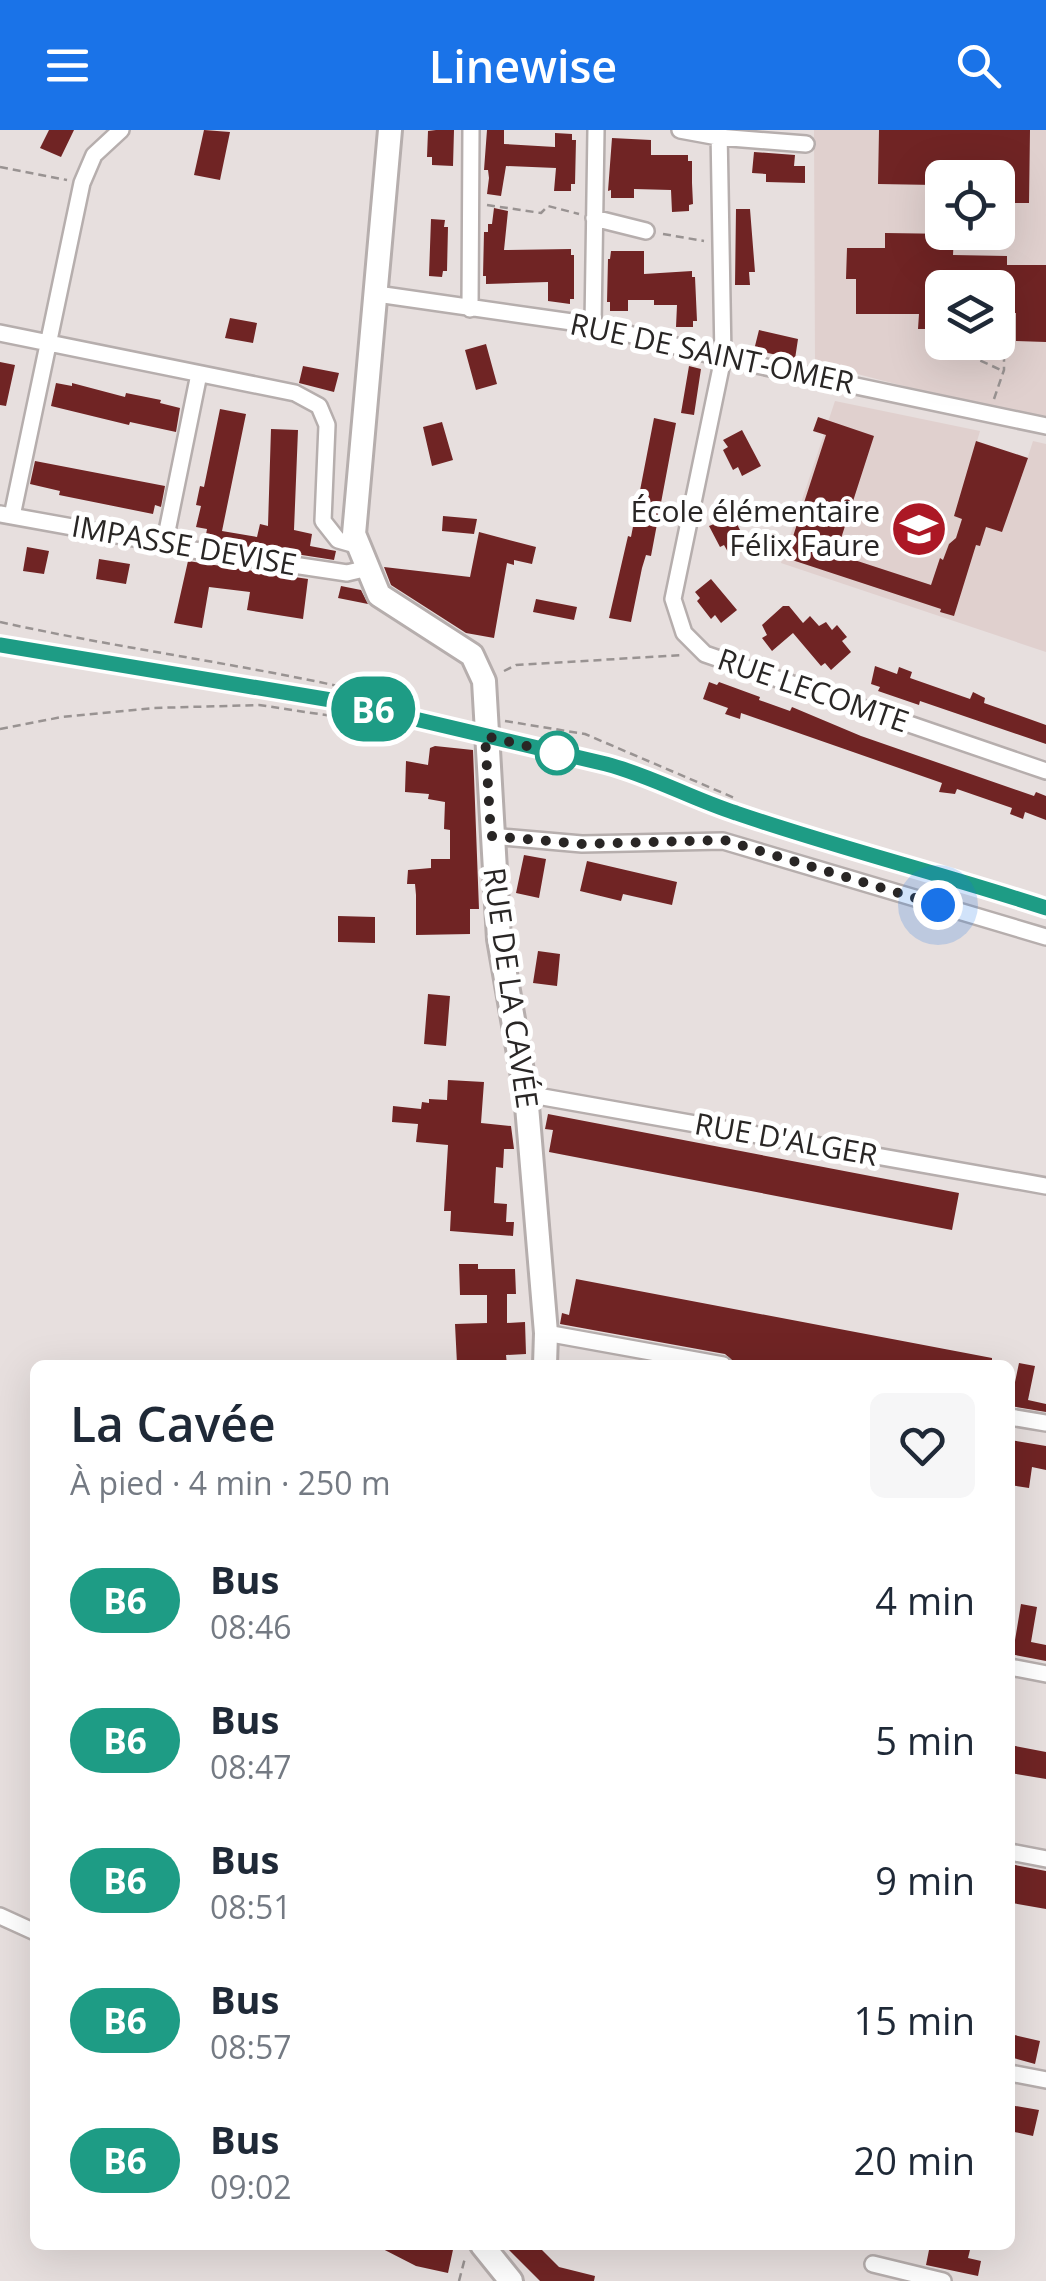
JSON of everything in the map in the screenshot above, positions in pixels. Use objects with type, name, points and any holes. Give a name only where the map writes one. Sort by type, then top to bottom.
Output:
[{"type":"street","points":[[6,515],[82,183],[94,155],[120,130]]},
{"type":"street","points":[[390,130],[354,534],[379,595],[472,656],[484,681]]},
{"type":"street","points":[[470,309],[472,130]]},
{"type":"street","points":[[593,325],[596,130]]},
{"type":"street","points":[[680,130],[806,144]]},
{"type":"street","name":"RUE LECOMTE","points":[[718,133],[723,358],[673,599],[684,633],[706,654],[1046,771]]},
{"type":"street","points":[[594,218],[646,230]]},
{"type":"street","name":"RUE DE SAINT-OMER","points":[[377,294],[593,325],[723,358],[1046,426]]},
{"type":"street","points":[[0,333],[296,393],[320,406],[326,425],[323,521],[338,540],[363,557]]},
{"type":"street","points":[[165,540],[199,374]]},
{"type":"street","name":"IMPASSE DEVISE","points":[[6,515],[150,541],[165,540],[180,548],[347,573],[363,557]]},
{"type":"street","name":"RUE DE LA CAVÉE","points":[[484,681],[499,939],[526,1094],[546,1360]]},
{"type":"street","points":[[491,836],[582,844],[724,840],[1046,937]]},
{"type":"street","name":"RUE D'ALGER","points":[[526,1094],[1046,1186]]},
{"type":"street","points":[[546,1333],[695,1360]]},
{"type":"street","points":[[1015,1418],[1046,1423]]},
{"type":"street","points":[[1015,1668],[1046,1674]]},
{"type":"street","points":[[1015,1853],[1046,1859]]},
{"type":"street","points":[[0,1916],[30,1930]]},
{"type":"street","points":[[1015,2075],[1046,2080]]},
{"type":"street","points":[[477,2250],[511,2281]]},
{"type":"street","points":[[873,2264],[943,2281]]},
{"type":"lane","points":[[0,645],[489,727],[634,771],[733,812],[1046,908]]},
{"type":"path","points":[[0,168],[82,183]]},
{"type":"path","points":[[471,203],[541,213],[548,206],[594,218]]},
{"type":"path","points":[[646,230],[720,244]]},
{"type":"path","points":[[980,360],[1004,370]]},
{"type":"path","points":[[990,414],[1004,360]]},
{"type":"path","points":[[0,622],[346,688],[424,707]]},
{"type":"path","points":[[484,681],[516,665],[706,654]]},
{"type":"path","points":[[0,730],[62,718],[154,708],[259,706],[332,716],[336,712]]},
{"type":"path","points":[[489,727],[585,734],[742,801]]},
{"type":"path","points":[[459,2281],[473,2250]]},
{"type":"shaded area","points":[[814,130],[1046,130],[1046,419],[992,409],[815,363]]},
{"type":"shaded area","name":"École élémentaire Félix Faure","points":[[835,401],[980,431],[966,479],[1022,475],[1033,441],[1046,444],[1046,652],[781,563]]},
{"type":"building","points":[[49,130],[74,130],[61,157],[40,148]]},
{"type":"building","points":[[204,130],[230,132],[220,180],[194,175]]},
{"type":"building","points":[[454,130],[453,166],[432,165],[432,157],[427,157],[428,131]]},
{"type":"building","points":[[487,130],[504,130],[504,144],[555,147],[555,133],[572,134],[572,140],[576,140],[575,184],[571,184],[571,191],[554,191],[556,168],[506,166],[501,196],[487,194]]},
{"type":"building","points":[[879,130],[1030,130],[1029,203],[1015,203],[1015,160],[925,160],[925,185],[878,184]]},
{"type":"building","points":[[612,138],[651,140],[651,155],[688,155],[688,161],[692,161],[693,204],[689,211],[672,212],[671,190],[634,189],[634,198],[611,198],[611,190],[608,191]]},
{"type":"building","points":[[754,152],[795,155],[794,166],[805,166],[805,183],[766,182],[766,174],[752,173]]},
{"type":"building","points":[[494,208],[508,211],[504,250],[571,249],[574,299],[570,299],[570,304],[548,301],[548,282],[486,284],[484,232],[492,224]]},
{"type":"building","points":[[736,209],[750,209],[755,272],[749,272],[750,285],[735,285]]},
{"type":"building","points":[[431,219],[445,220],[444,227],[448,227],[447,271],[443,271],[442,277],[429,276]]},
{"type":"building","points":[[885,233],[925,234],[925,250],[1007,256],[1007,265],[1046,265],[1046,342],[1016,341],[1015,270],[925,270],[925,329],[918,329],[919,314],[856,314],[856,279],[846,279],[847,248],[885,248]]},
{"type":"building","points":[[611,251],[644,251],[644,274],[692,271],[697,321],[693,321],[693,327],[676,327],[677,305],[654,305],[654,300],[628,300],[628,311],[610,311],[607,302]]},
{"type":"building","points":[[230,318],[257,323],[253,343],[225,338]]},
{"type":"building","points":[[759,330],[798,339],[795,359],[754,350]]},
{"type":"building","points":[[486,344],[497,384],[476,390],[465,350]]},
{"type":"building","points":[[0,362],[15,365],[6,406],[0,405]]},
{"type":"building","points":[[303,366],[339,373],[334,392],[299,383]]},
{"type":"building","points":[[689,366],[701,369],[694,415],[681,413]]},
{"type":"building","points":[[56,383],[161,400],[160,403],[180,408],[176,432],[51,406]]},
{"type":"building","points":[[220,409],[246,414],[222,531],[257,537],[260,524],[268,526],[271,429],[298,430],[294,530],[312,534],[310,546],[336,551],[334,560],[205,540],[207,529],[196,527],[201,506],[196,505],[200,486],[204,487]]},
{"type":"building","points":[[818,417],[874,436],[836,554],[931,585],[940,558],[943,560],[956,538],[962,519],[954,516],[976,441],[1028,458],[1002,532],[986,527],[980,546],[976,545],[954,616],[786,558],[826,435],[813,431]]},
{"type":"building","points":[[654,418],[676,423],[651,556],[646,555],[642,568],[631,622],[609,618],[628,536],[631,537]]},
{"type":"building","points":[[442,422],[453,460],[432,466],[423,427]]},
{"type":"building","points":[[742,430],[761,466],[742,476],[738,467],[733,470],[723,450],[728,447],[723,440]]},
{"type":"building","points":[[35,461],[165,486],[161,507],[155,505],[153,514],[59,495],[60,491],[30,484]]},
{"type":"building","points":[[728,506],[746,542],[728,552],[724,545],[720,547],[709,526],[714,524],[710,516]]},
{"type":"building","points":[[443,516],[477,519],[474,534],[442,531]]},
{"type":"building","points":[[479,532],[536,547],[532,564],[514,560],[514,565],[507,563],[494,638],[466,633],[391,585],[384,567],[470,577]]},
{"type":"building","points":[[27,547],[49,551],[44,574],[23,571]]},
{"type":"building","points":[[99,559],[130,564],[126,584],[96,579]]},
{"type":"building","points":[[188,561],[308,579],[303,619],[247,610],[250,592],[209,587],[202,628],[174,623]]},
{"type":"building","points":[[711,579],[737,610],[721,623],[715,615],[711,619],[697,601],[700,598],[695,592]]},
{"type":"building","points":[[341,586],[361,590],[368,604],[338,598]]},
{"type":"building","points":[[536,599],[577,607],[574,620],[533,612]]},
{"type":"building","points":[[783,606],[789,606],[803,623],[810,616],[819,626],[826,622],[832,630],[837,625],[847,637],[842,641],[851,652],[831,670],[825,663],[821,666],[793,633],[772,651],[762,638],[767,635],[762,625]]},
{"type":"building","points":[[875,666],[897,674],[899,667],[912,672],[910,678],[970,699],[973,692],[985,698],[984,703],[1046,725],[1046,744],[920,701],[919,705],[878,691],[880,687],[871,684]]},
{"type":"building","points":[[709,682],[719,682],[790,711],[792,707],[861,736],[1034,796],[1036,792],[1046,796],[1046,820],[1025,812],[1023,819],[1010,814],[1012,808],[957,789],[955,794],[939,792],[942,783],[741,713],[740,719],[725,714],[728,708],[703,699]]},
{"type":"building","points":[[430,748],[473,750],[479,909],[470,909],[470,934],[416,935],[415,884],[407,884],[408,870],[431,868],[431,859],[450,859],[450,830],[444,829],[445,802],[428,799],[429,794],[405,792],[406,761],[428,765]]},
{"type":"building","points":[[524,855],[546,859],[539,898],[516,893]]},
{"type":"building","points":[[587,861],[677,882],[672,905],[623,894],[621,901],[580,891]]},
{"type":"building","points":[[338,916],[375,917],[375,943],[338,942]]},
{"type":"building","points":[[538,951],[560,954],[557,986],[533,983]]},
{"type":"building","points":[[428,994],[450,996],[446,1046],[424,1044]]},
{"type":"building","points":[[448,1080],[484,1082],[481,1123],[511,1126],[514,1149],[504,1149],[503,1168],[496,1167],[494,1203],[507,1204],[506,1222],[514,1222],[513,1236],[450,1231],[451,1211],[444,1211],[448,1145],[416,1142],[418,1124],[392,1122],[393,1106],[421,1109],[422,1102],[429,1103],[429,1099],[447,1100]]},
{"type":"building","points":[[548,1114],[959,1193],[952,1230],[549,1152],[553,1130],[545,1129]]},
{"type":"building","points":[[459,1264],[478,1264],[478,1269],[515,1269],[516,1294],[507,1294],[507,1323],[525,1322],[526,1354],[506,1355],[506,1360],[457,1360],[455,1324],[487,1323],[487,1295],[460,1295]]},
{"type":"building","points":[[576,1279],[992,1360],[732,1360],[725,1354],[560,1324],[562,1313],[569,1315]]},
{"type":"building","points":[[1019,1363],[1035,1366],[1028,1400],[1046,1404],[1046,1412],[1015,1407]]},
{"type":"building","points":[[1015,1441],[1046,1446],[1046,1470],[1032,1467],[1029,1488],[1015,1486]]},
{"type":"building","points":[[1021,1604],[1037,1607],[1031,1642],[1046,1645],[1046,1661],[1015,1655]]},
{"type":"building","points":[[1015,1746],[1046,1752],[1046,1779],[1015,1774]]},
{"type":"building","points":[[1015,1865],[1046,1871],[1046,1909],[1015,1904]]},
{"type":"building","points":[[1015,2035],[1040,2041],[1035,2064],[1015,2058]]},
{"type":"building","points":[[1015,2106],[1039,2110],[1033,2136],[1015,2132]]},
{"type":"building","points":[[385,2250],[453,2250],[448,2273],[416,2266]]},
{"type":"building","points":[[509,2250],[542,2250],[559,2267],[595,2276],[594,2281],[540,2281]]},
{"type":"building","points":[[929,2250],[970,2250],[968,2258],[981,2261],[978,2276],[926,2265]]},
{"type":"bus line","name":"B6","points":[[0,645],[343,702],[634,771],[733,812],[1046,908]]},
{"type":"place","name":"École élémentaire Félix Faure","points":[[919,529]]},
{"type":"route","points":[[557,753],[568,756],[485,736],[491,836],[582,844],[724,840],[938,905]]}]
